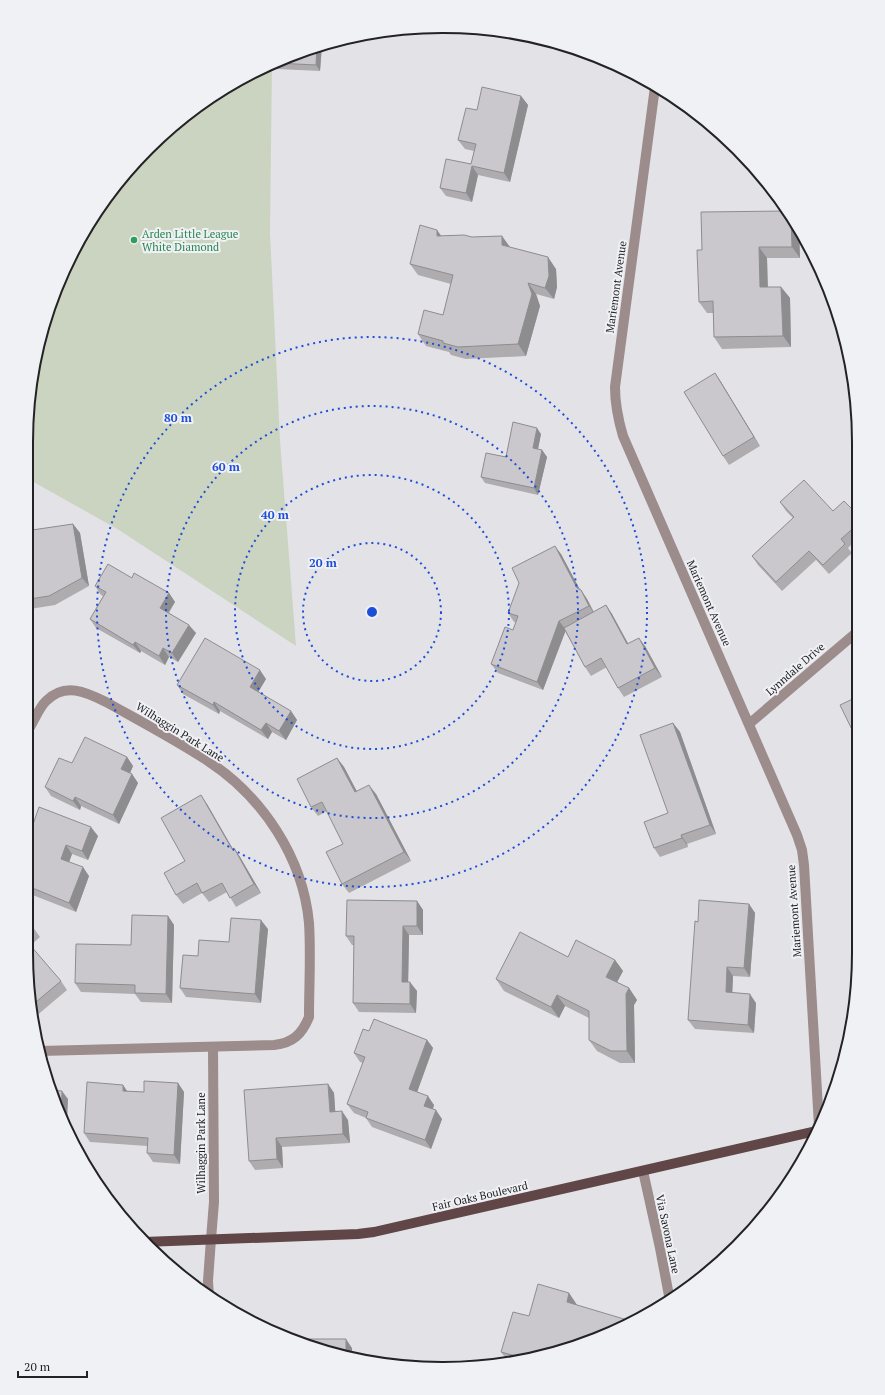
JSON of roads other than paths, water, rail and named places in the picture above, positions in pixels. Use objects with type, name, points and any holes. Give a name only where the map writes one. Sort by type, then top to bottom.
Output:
[{"type":"main road","name":"Fair Oaks Boulevard","points":[[153,1242],[358,1234],[374,1232],[811,1132]]},
{"type":"street","name":"Mariemont Avenue","points":[[654,92],[615,387],[615,403],[623,436],[797,835],[802,850],[818,1115]]},
{"type":"street","name":"Lynndale Drive","points":[[749,724],[852,636]]},
{"type":"street","name":"Wilhaggin Park Lane","points":[[33,722],[45,702],[51,696],[73,689],[89,693],[209,762],[239,786],[265,814],[276,829],[292,858],[303,890],[308,923],[309,1017],[306,1025],[297,1037],[284,1044],[45,1051]]},
{"type":"street","name":"Wilhaggin Park Lane","points":[[208,1288],[214,1202],[213,1047]]},
{"type":"street","name":"Via Savona Lane","points":[[643,1171],[669,1294]]},
{"type":"place","name":"Arden Little League White Diamond","points":[[134,240]]}]
